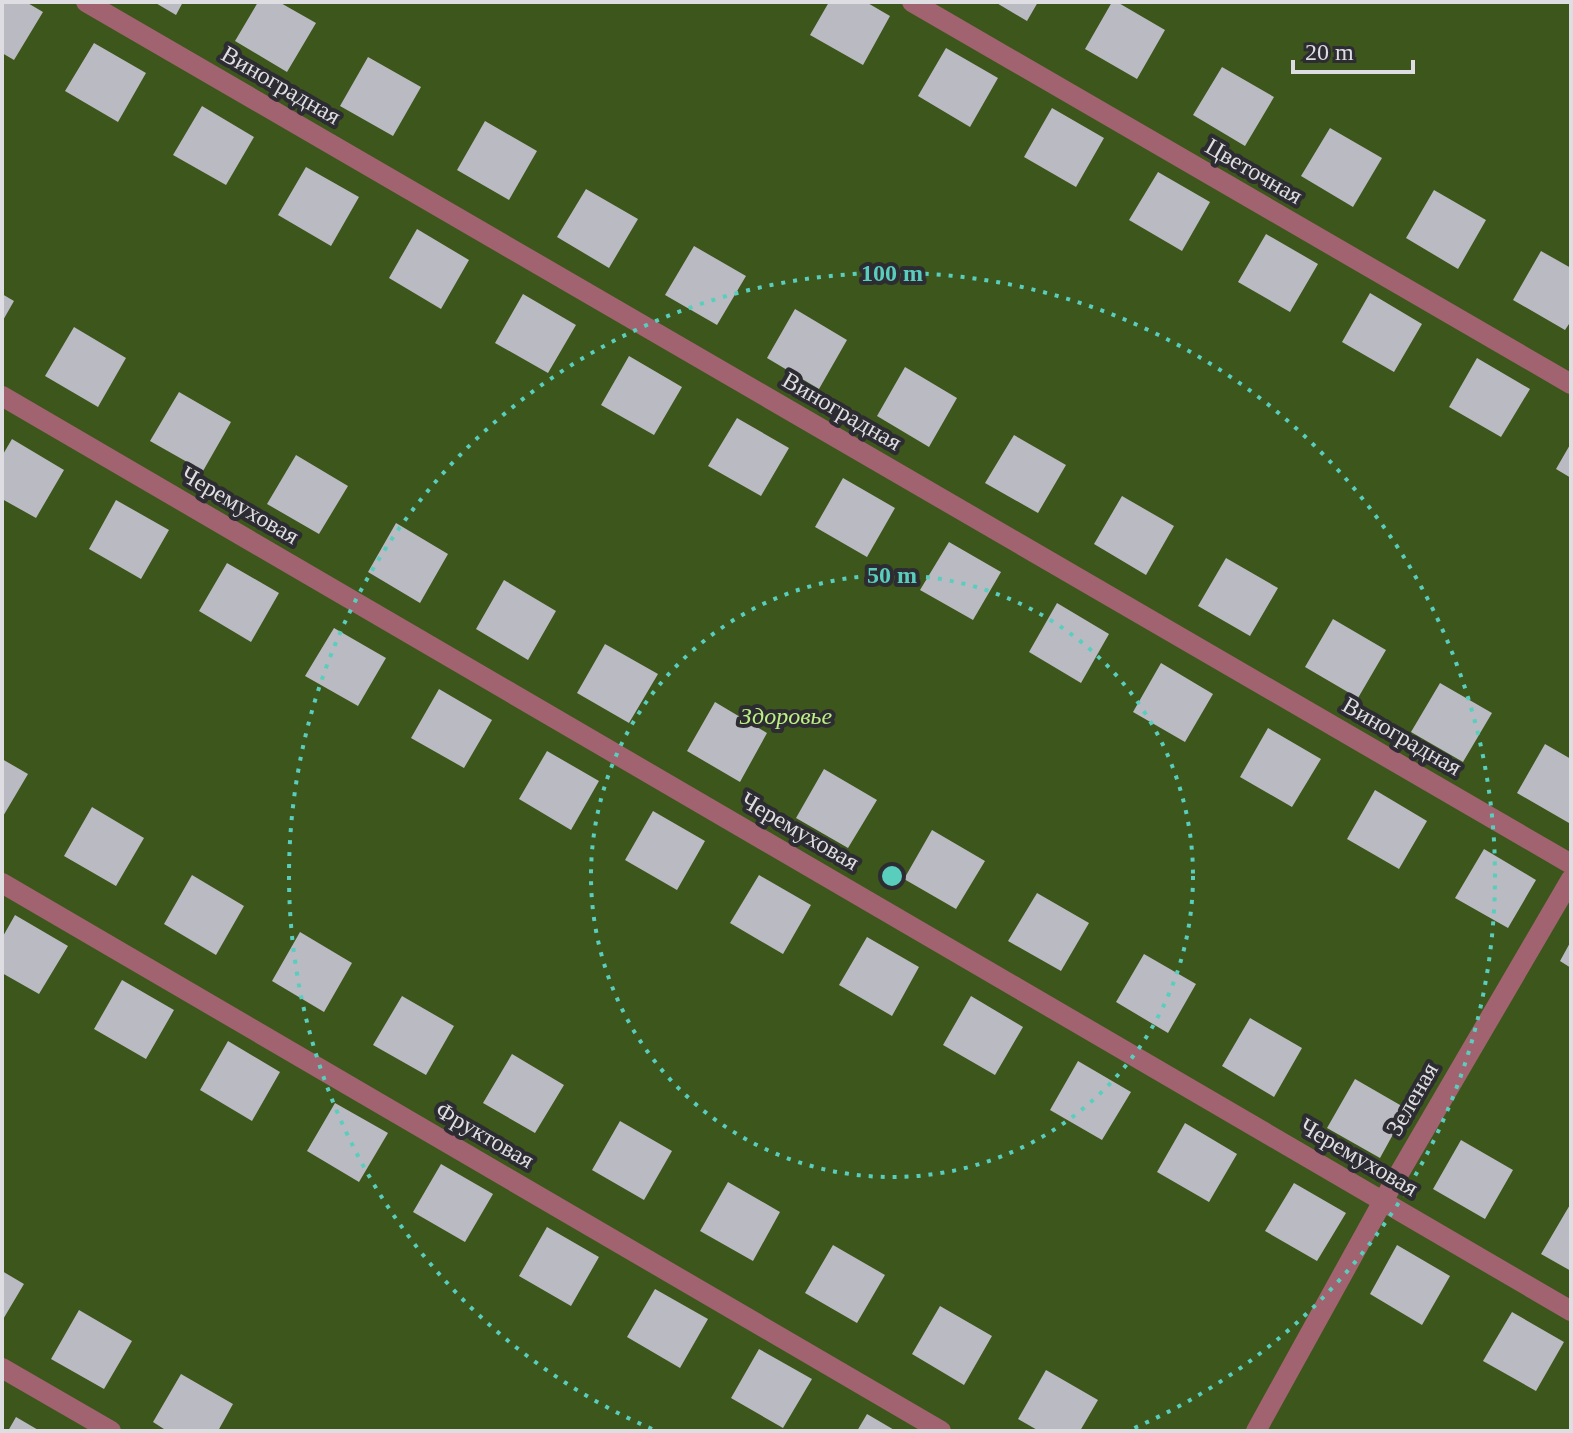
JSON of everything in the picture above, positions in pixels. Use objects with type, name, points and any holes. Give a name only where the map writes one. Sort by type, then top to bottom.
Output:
[{"type":"street","name":"Виноградная","points":[[86,2],[1571,864]]},
{"type":"street","name":"Цветочная","points":[[912,2],[1571,384]]},
{"type":"street","name":"Черемуховая","points":[[2,396],[1571,1311]]},
{"type":"street","name":"Зеленая","points":[[1256,1431],[1383,1201],[1571,879]]},
{"type":"street","name":"Фруктовая","points":[[2,883],[941,1431]]},
{"type":"street","points":[[2,1368],[111,1431]]},
{"type":"green space","name":"Здоровье","points":[[2,2],[1571,2],[1571,1431],[2,1431]]},
{"type":"building","points":[[2,2],[26,2],[43,12],[14,60],[2,53]]},
{"type":"building","points":[[154,2],[183,2],[176,15]]},
{"type":"building","points":[[258,2],[279,2],[316,23],[287,72],[235,41]]},
{"type":"building","points":[[829,2],[866,2],[890,16],[863,65],[810,35]]},
{"type":"building","points":[[995,2],[1038,2],[1027,21]]},
{"type":"building","points":[[1112,2],[1165,30],[1137,79],[1085,49]]},
{"type":"building","points":[[94,43],[146,73],[118,122],[65,91]]},
{"type":"building","points":[[946,48],[998,78],[970,127],[918,96]]},
{"type":"building","points":[[368,57],[421,87],[393,136],[340,106]]},
{"type":"building","points":[[1222,67],[1274,97],[1245,146],[1193,115]]},
{"type":"building","points":[[202,106],[254,137],[226,185],[173,155]]},
{"type":"building","points":[[1052,108],[1104,138],[1076,187],[1024,157]]},
{"type":"building","points":[[485,121],[537,151],[509,200],[457,170]]},
{"type":"building","points":[[1330,128],[1382,158],[1353,207],[1301,176]]},
{"type":"building","points":[[306,167],[359,197],[331,246],[278,215]]},
{"type":"building","points":[[1158,172],[1210,202],[1182,251],[1129,220]]},
{"type":"building","points":[[586,189],[638,219],[609,268],[557,237]]},
{"type":"building","points":[[1434,190],[1486,220],[1458,269],[1406,238]]},
{"type":"building","points":[[417,229],[469,260],[441,309],[389,278]]},
{"type":"building","points":[[1266,234],[1318,264],[1290,312],[1238,282]]},
{"type":"building","points":[[694,246],[746,276],[717,325],[665,295]]},
{"type":"building","points":[[1541,251],[1571,268],[1571,321],[1565,330],[1513,300]]},
{"type":"building","points":[[1370,293],[1422,324],[1394,372],[1342,342]]},
{"type":"building","points":[[2,294],[14,301],[2,322]]},
{"type":"building","points":[[523,294],[576,325],[548,373],[495,343]]},
{"type":"building","points":[[795,309],[847,340],[819,389],[767,358]]},
{"type":"building","points":[[74,327],[126,358],[98,407],[45,376]]},
{"type":"building","points":[[629,356],[682,387],[654,435],[601,405]]},
{"type":"building","points":[[1477,358],[1530,389],[1501,437],[1449,407]]},
{"type":"building","points":[[905,367],[957,398],[929,447],[877,416]]},
{"type":"building","points":[[179,392],[231,422],[203,471],[150,441]]},
{"type":"building","points":[[737,418],[789,448],[761,496],[708,466]]},
{"type":"building","points":[[1014,435],[1066,465],[1038,513],[985,483]]},
{"type":"building","points":[[12,439],[64,470],[36,518],[2,499],[2,456]]},
{"type":"building","points":[[1571,443],[1571,478],[1556,469]]},
{"type":"building","points":[[296,455],[348,486],[319,534],[267,504]]},
{"type":"building","points":[[843,478],[895,508],[867,557],[815,527]]},
{"type":"building","points":[[1122,496],[1174,526],[1146,575],[1094,544]]},
{"type":"building","points":[[116,500],[169,530],[141,579],[89,549]]},
{"type":"building","points":[[396,523],[448,554],[420,603],[368,572]]},
{"type":"building","points":[[949,542],[1001,572],[973,620],[920,590]]},
{"type":"building","points":[[1226,558],[1278,588],[1250,636],[1198,606]]},
{"type":"building","points":[[227,563],[279,593],[251,642],[199,611]]},
{"type":"building","points":[[504,580],[556,611],[528,660],[476,629]]},
{"type":"building","points":[[1057,603],[1109,634],[1081,683],[1029,652]]},
{"type":"building","points":[[1333,619],[1386,650],[1358,698],[1305,667]]},
{"type":"building","points":[[334,628],[386,658],[358,706],[305,676]]},
{"type":"building","points":[[605,644],[658,674],[629,723],[577,693]]},
{"type":"building","points":[[1161,663],[1213,694],[1185,742],[1133,712]]},
{"type":"building","points":[[1440,683],[1492,713],[1463,762],[1411,732]]},
{"type":"building","points":[[439,689],[492,720],[464,768],[411,738]]},
{"type":"building","points":[[715,702],[767,733],[740,782],[687,751]]},
{"type":"building","points":[[1268,728],[1321,759],[1292,807],[1240,777]]},
{"type":"building","points":[[1545,744],[1571,759],[1569,823],[1517,793]]},
{"type":"building","points":[[547,751],[599,781],[571,830],[519,799]]},
{"type":"building","points":[[2,759],[28,774],[2,818]]},
{"type":"building","points":[[824,769],[877,800],[848,848],[796,818]]},
{"type":"building","points":[[1375,790],[1427,821],[1399,869],[1347,839]]},
{"type":"building","points":[[92,807],[144,838],[116,886],[64,856]]},
{"type":"building","points":[[653,811],[705,841],[677,890],[625,860]]},
{"type":"building","points":[[932,830],[985,861],[956,909],[904,879]]},
{"type":"building","points":[[1484,849],[1536,880],[1508,928],[1455,898]]},
{"type":"building","points":[[192,875],[244,906],[216,955],[164,924]]},
{"type":"building","points":[[759,875],[811,905],[783,954],[730,923]]},
{"type":"building","points":[[1037,893],[1089,923],[1061,971],[1008,941]]},
{"type":"building","points":[[15,915],[68,946],[39,994],[2,973],[2,938]]},
{"type":"building","points":[[300,932],[352,963],[324,1012],[272,981]]},
{"type":"building","points":[[867,937],[919,967],[892,1016],[839,985]]},
{"type":"building","points":[[1571,941],[1571,968],[1560,961]]},
{"type":"building","points":[[1144,954],[1196,984],[1168,1033],[1116,1002]]},
{"type":"building","points":[[122,980],[174,1010],[146,1059],[94,1029]]},
{"type":"building","points":[[402,996],[454,1026],[426,1075],[373,1045]]},
{"type":"building","points":[[971,996],[1023,1027],[995,1075],[943,1045]]},
{"type":"building","points":[[1250,1018],[1302,1048],[1274,1097],[1222,1066]]},
{"type":"building","points":[[228,1041],[280,1072],[252,1121],[200,1090]]},
{"type":"building","points":[[512,1054],[564,1085],[535,1133],[483,1103]]},
{"type":"building","points":[[1078,1061],[1131,1092],[1102,1140],[1050,1110]]},
{"type":"building","points":[[1355,1079],[1407,1109],[1380,1158],[1327,1128]]},
{"type":"building","points":[[335,1103],[388,1133],[359,1182],[307,1151]]},
{"type":"building","points":[[620,1121],[672,1151],[644,1200],[592,1170]]},
{"type":"building","points":[[1185,1123],[1237,1154],[1209,1202],[1157,1172]]},
{"type":"building","points":[[1461,1140],[1513,1170],[1485,1219],[1433,1189]]},
{"type":"building","points":[[441,1164],[493,1194],[465,1242],[413,1212]]},
{"type":"building","points":[[728,1182],[780,1212],[753,1261],[700,1231]]},
{"type":"building","points":[[1294,1183],[1346,1213],[1317,1261],[1265,1231]]},
{"type":"building","points":[[1571,1203],[1571,1271],[1541,1254]]},
{"type":"building","points":[[547,1227],[599,1257],[571,1306],[519,1276]]},
{"type":"building","points":[[833,1245],[885,1275],[857,1323],[805,1293]]},
{"type":"building","points":[[1397,1245],[1450,1276],[1422,1325],[1370,1294]]},
{"type":"building","points":[[2,1271],[24,1284],[2,1321]]},
{"type":"building","points":[[655,1289],[708,1319],[680,1368],[627,1337]]},
{"type":"building","points":[[940,1306],[992,1336],[964,1385],[912,1354]]},
{"type":"building","points":[[79,1310],[132,1341],[104,1389],[51,1359]]},
{"type":"building","points":[[1512,1312],[1564,1342],[1536,1391],[1483,1361]]},
{"type":"building","points":[[759,1349],[812,1379],[783,1428],[731,1398]]},
{"type":"building","points":[[1046,1370],[1098,1400],[1080,1431],[1039,1431],[1018,1419]]},
{"type":"building","points":[[181,1374],[233,1404],[218,1431],[167,1431],[153,1422]]},
{"type":"building","points":[[867,1414],[896,1431],[857,1431]]},
{"type":"building","points":[[16,1417],[40,1431],[8,1431]]}]
